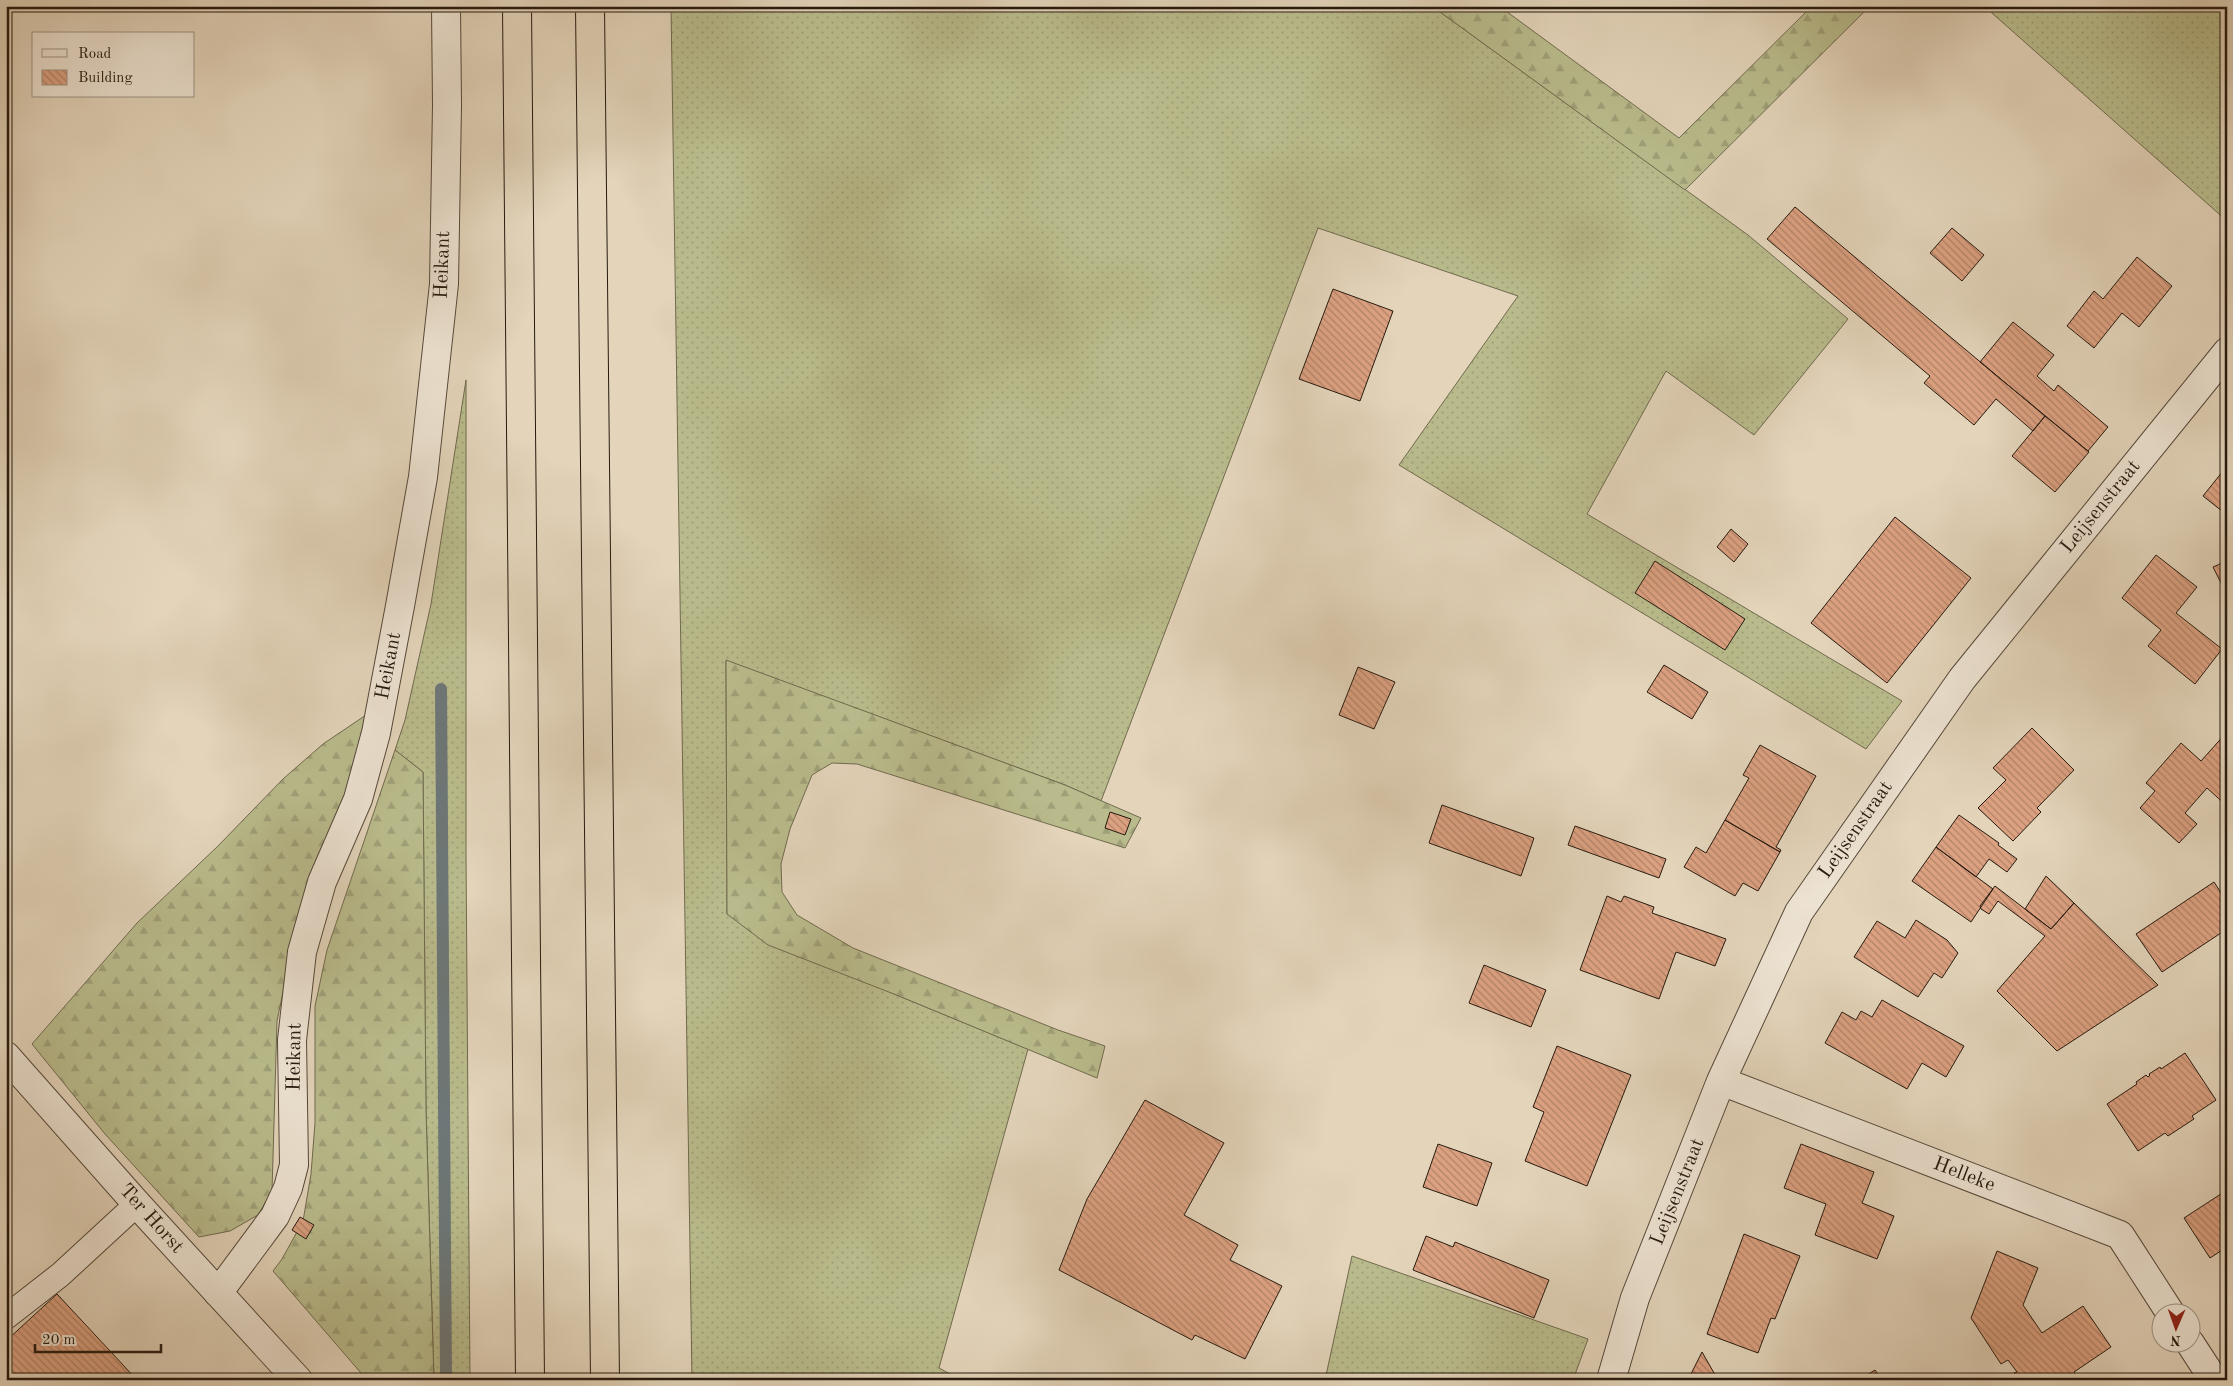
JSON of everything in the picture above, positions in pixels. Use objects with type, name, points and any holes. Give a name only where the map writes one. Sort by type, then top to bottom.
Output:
[{"type":"highway","points":[[518,6],[530,1380]]},
{"type":"highway","points":[[590,6],[605,1376]]},
{"type":"street","name":"Heikant","points":[[218,1293],[275,1216],[288,1188],[294,1165],[292,1040],[302,952],[322,882],[358,799],[376,734],[423,477],[444,284],[447,105],[446,6]]},
{"type":"street","name":"Leijsenstraat","points":[[1611,1380],[1636,1298],[1721,1082],[1799,912],[1962,679],[2227,352]]},
{"type":"street","name":"Ter Horst","points":[[6,1056],[137,1204],[298,1380]]},
{"type":"street","name":"Helleke","points":[[1721,1082],[2120,1235],[2165,1304]]},
{"type":"street","points":[[2197,1354],[2214,1380]]},
{"type":"lane","points":[[6,1318],[60,1275],[137,1204]]},
{"type":"green space","points":[[671,6],[1439,6],[1436,9],[1748,235],[1848,319],[1754,435],[1666,371],[1587,514],[1902,701],[1866,749],[1399,465],[1518,296],[1318,228],[1101,801],[1065,785],[726,661],[727,914],[899,996],[1028,1049],[939,1368],[961,1380],[692,1380]]},
{"type":"green space","points":[[1439,6],[1499,6],[1679,138],[1812,6],[1870,6],[1685,190],[1436,9]]},
{"type":"green space","points":[[1984,6],[2227,6],[2227,221]]},
{"type":"green space","points":[[466,380],[466,856],[470,1380],[434,1380],[426,1110],[423,772],[395,750],[405,720],[431,604]]},
{"type":"green space","points":[[726,660],[1065,785],[1141,818],[1125,848],[857,764],[832,763],[812,775],[790,829],[781,864],[782,892],[797,915],[853,948],[1058,1030],[1105,1046],[1097,1078],[899,996],[768,945],[727,914]]},
{"type":"green space","points":[[369,713],[344,797],[311,882],[289,964],[277,1021],[272,1191],[258,1215],[230,1231],[199,1237],[105,1134],[32,1044],[137,923],[218,846],[283,779],[323,744]]},
{"type":"green space","points":[[395,750],[423,772],[426,1110],[434,1380],[367,1380],[273,1271],[282,1259],[303,1221],[311,1174],[315,1123],[315,1006],[327,950]]},
{"type":"green space","points":[[1352,1256],[1588,1339],[1573,1380],[1325,1380]]},
{"type":"building","points":[[1795,207],[2045,416],[2033,431],[1996,399],[1974,425],[1924,383],[1930,376],[1767,239]]},
{"type":"building","points":[[1952,228],[1984,255],[1962,281],[1930,253]]},
{"type":"building","points":[[2137,257],[2172,286],[2139,327],[2122,313],[2094,348],[2067,326],[2094,291],[2103,299]]},
{"type":"building","points":[[1333,289],[1393,311],[1360,401],[1299,379]]},
{"type":"building","points":[[2013,322],[2054,355],[2037,376],[2054,391],[2058,385],[2108,427],[2088,451],[1980,362]]},
{"type":"building","points":[[2045,416],[2089,452],[2055,492],[2012,456]]},
{"type":"building","points":[[2227,466],[2227,515],[2203,496]]},
{"type":"building","points":[[1895,517],[1971,578],[1887,683],[1811,623]]},
{"type":"building","points":[[1731,529],[1748,544],[1734,562],[1717,547]]},
{"type":"building","points":[[2156,555],[2197,587],[2176,613],[2222,649],[2195,684],[2148,646],[2161,630],[2122,598]]},
{"type":"building","points":[[1655,561],[1745,619],[1725,650],[1635,593]]},
{"type":"building","points":[[2227,561],[2227,587],[2224,589],[2213,567]]},
{"type":"building","points":[[1664,665],[1708,692],[1692,719],[1647,692]]},
{"type":"building","points":[[1358,667],[1395,682],[1374,729],[1339,715]]},
{"type":"building","points":[[2032,728],[2074,770],[2037,808],[2041,812],[2013,841],[1978,808],[2006,780],[1993,768]]},
{"type":"building","points":[[2227,732],[2227,806],[2207,788],[2185,813],[2197,824],[2179,843],[2140,808],[2155,791],[2146,783],[2181,743],[2201,761]]},
{"type":"building","points":[[1760,745],[1816,776],[1776,847],[1781,850],[1780,852],[1725,820],[1749,778],[1743,775]]},
{"type":"building","points":[[1442,805],[1534,838],[1521,876],[1429,843]]},
{"type":"building","points":[[1110,812],[1131,819],[1125,835],[1105,828]]},
{"type":"building","points":[[1959,815],[1999,843],[1998,845],[2017,859],[2007,872],[1989,859],[1976,877],[1936,847]]},
{"type":"building","points":[[1725,820],[1780,852],[1758,891],[1743,883],[1735,896],[1684,867],[1696,847],[1706,853]]},
{"type":"building","points":[[1575,826],[1666,859],[1659,878],[1568,845]]},
{"type":"building","points":[[1936,847],[1993,889],[1971,922],[1912,881]]},
{"type":"building","points":[[2046,876],[2074,903],[2051,929],[2025,909]]},
{"type":"building","points":[[2214,882],[2227,902],[2227,929],[2162,972],[2136,934]]},
{"type":"building","points":[[1995,886],[2051,929],[2074,903],[2158,985],[2057,1051],[1997,991],[2045,936],[1998,901],[1989,914],[1981,909],[1980,906]]},
{"type":"building","points":[[1607,896],[1621,902],[1624,896],[1654,907],[1652,913],[1726,939],[1715,966],[1676,952],[1659,999],[1580,970]]},
{"type":"building","points":[[1916,920],[1947,940],[1958,953],[1942,978],[1934,973],[1918,997],[1854,957],[1877,921],[1905,938]]},
{"type":"building","points":[[1484,965],[1546,990],[1531,1027],[1469,1003]]},
{"type":"building","points":[[1882,1000],[1964,1046],[1946,1077],[1922,1063],[1907,1089],[1825,1043],[1842,1012],[1856,1020],[1861,1011],[1872,1017]]},
{"type":"building","points":[[1557,1046],[1631,1075],[1587,1186],[1525,1161],[1544,1112],[1533,1107]]},
{"type":"building","points":[[2185,1053],[2216,1100],[2192,1116],[2194,1119],[2168,1136],[2165,1133],[2138,1151],[2107,1104],[2137,1084],[2136,1082],[2146,1075],[2148,1077],[2149,1074],[2160,1067],[2161,1069]]},
{"type":"building","points":[[1145,1100],[1224,1143],[1184,1215],[1238,1245],[1230,1260],[1282,1286],[1245,1359],[1195,1335],[1192,1340],[1059,1270],[1087,1199]]},
{"type":"building","points":[[1438,1144],[1492,1163],[1477,1206],[1423,1187]]},
{"type":"building","points":[[1801,1144],[1874,1172],[1862,1203],[1894,1216],[1877,1259],[1815,1235],[1826,1204],[1784,1188]]},
{"type":"building","points":[[2227,1190],[2227,1247],[2210,1258],[2184,1218]]},
{"type":"building","points":[[300,1217],[314,1225],[306,1239],[292,1230]]},
{"type":"building","points":[[1744,1234],[1800,1256],[1775,1319],[1771,1318],[1758,1353],[1707,1334]]},
{"type":"building","points":[[1426,1236],[1453,1247],[1455,1242],[1549,1280],[1534,1318],[1413,1270]]},
{"type":"building","points":[[1997,1251],[2038,1268],[2023,1305],[2042,1333],[2083,1306],[2111,1347],[2074,1372],[2077,1377],[2072,1380],[2022,1380],[2021,1378],[2019,1380],[2014,1373],[2017,1372],[2008,1360],[2001,1364],[1971,1318]]},
{"type":"building","points":[[57,1294],[137,1380],[6,1380],[6,1341]]},
{"type":"building","points":[[1702,1352],[1718,1380],[1688,1380]]},
{"type":"building","points":[[1875,1370],[1882,1380],[1859,1380]]},
{"type":"waterway","points":[[441,689],[446,1380]]}]
